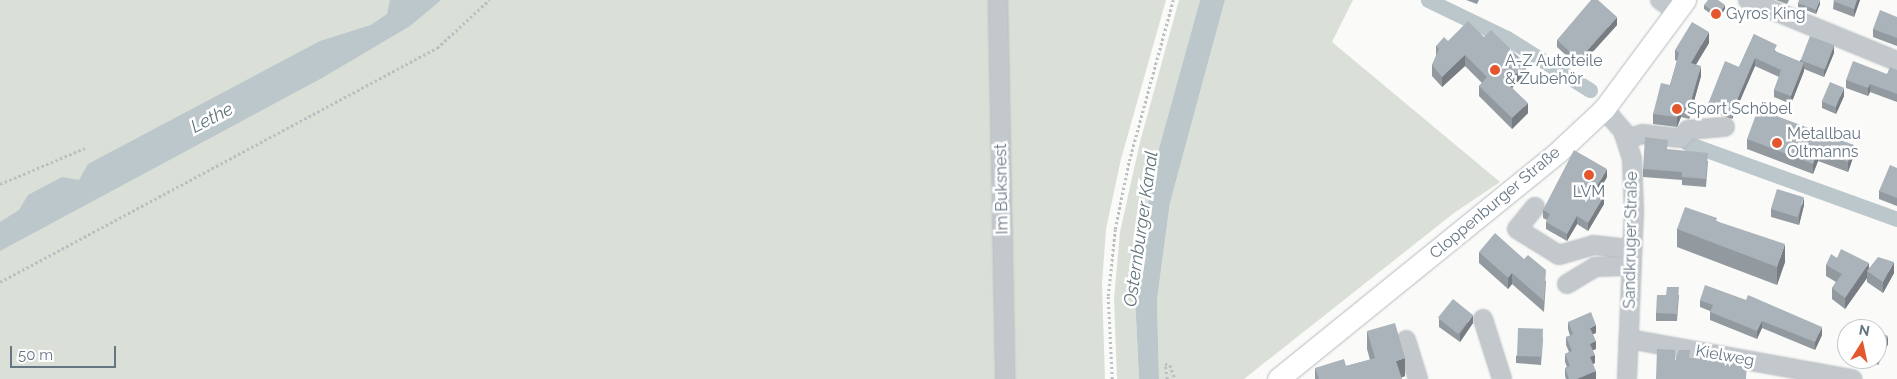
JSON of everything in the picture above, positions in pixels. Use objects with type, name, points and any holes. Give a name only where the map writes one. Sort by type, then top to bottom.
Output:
[{"type":"main road","name":"Cloppenburger Straße","points":[[1278,379],[1522,182],[1604,109],[1674,4]]},
{"type":"street","name":"Im Buksnest","points":[[998,0],[1005,379]]},
{"type":"street","points":[[1748,0],[1897,61]]},
{"type":"street","name":"Sandkruger Straße","points":[[1604,109],[1619,124],[1626,139],[1634,179],[1627,379]]},
{"type":"street","points":[[1626,139],[1642,134],[1681,138],[1688,130],[1725,127]]},
{"type":"street","points":[[1535,207],[1517,229],[1559,255],[1593,245],[1632,258]]},
{"type":"street","points":[[1567,284],[1595,267],[1632,258]]},
{"type":"street","points":[[1482,319],[1502,379]]},
{"type":"street","name":"Kielweg","points":[[1628,339],[1831,377],[1852,379]]},
{"type":"street","points":[[1406,340],[1418,379]]},
{"type":"path","points":[[0,282],[437,48],[489,0]]},
{"type":"path","points":[[1112,379],[1108,296],[1115,229],[1129,161],[1173,0]]},
{"type":"path","points":[[0,184],[86,148]]},
{"type":"path","points":[[1167,379],[1165,364],[1170,365],[1175,379]]},
{"type":"shaded area","points":[[0,0],[1166,0],[1121,159],[1106,229],[1102,284],[1105,379],[0,379]]},
{"type":"shaded area","points":[[1179,0],[1200,0],[1153,170],[1135,297],[1139,379],[1117,379],[1114,299],[1120,232],[1140,142]]},
{"type":"shaded area","points":[[1225,0],[1353,0],[1332,42],[1500,182],[1454,213],[1244,379],[1159,379],[1157,300],[1170,203]]},
{"type":"water","name":"Lethe","points":[[390,0],[441,0],[410,26],[322,78],[0,251],[0,222],[19,210],[28,195],[62,177],[79,180],[88,164],[320,41],[371,25],[387,14]]},
{"type":"water","points":[[1200,0],[1225,0],[1170,203],[1157,300],[1159,379],[1139,379],[1135,297],[1153,170]]},
{"type":"building","points":[[1591,0],[1598,0],[1617,17],[1579,60],[1557,40]]},
{"type":"building","name":"Gyros King","points":[[1708,0],[1718,0],[1725,5],[1718,15],[1704,5]]},
{"type":"building","points":[[1799,0],[1820,0],[1816,10],[1798,3]]},
{"type":"building","points":[[1834,0],[1857,0],[1854,9]]},
{"type":"building","points":[[1880,10],[1897,17],[1897,38],[1873,29]]},
{"type":"building","points":[[1468,21],[1484,37],[1491,30],[1526,64],[1507,83],[1528,103],[1512,118],[1479,86],[1487,77],[1465,55],[1442,77],[1432,65],[1439,49],[1436,46],[1444,37],[1448,41]]},
{"type":"building","points":[[1692,22],[1709,32],[1691,63],[1701,66],[1689,108],[1681,106],[1677,117],[1653,114],[1661,83],[1670,85],[1679,53],[1675,50]]},
{"type":"building","points":[[1754,34],[1777,45],[1774,51],[1804,63],[1791,96],[1774,90],[1781,70],[1755,58],[1732,112],[1708,104],[1725,61],[1739,67]]},
{"type":"building","points":[[1810,36],[1834,45],[1825,70],[1801,60]]},
{"type":"building","points":[[1853,61],[1887,74],[1890,67],[1897,70],[1897,94],[1870,84],[1868,88],[1846,80]]},
{"type":"building","points":[[1830,82],[1844,88],[1836,107],[1822,101]]},
{"type":"building","points":[[1758,109],[1854,145],[1848,162],[1818,151],[1813,164],[1747,139]]},
{"type":"building","points":[[1645,137],[1668,140],[1667,149],[1708,153],[1706,179],[1682,177],[1682,172],[1643,169]]},
{"type":"building","points":[[1574,150],[1607,169],[1594,191],[1604,196],[1588,223],[1577,216],[1567,234],[1546,222],[1550,214],[1543,210]]},
{"type":"building","points":[[1890,165],[1897,168],[1897,198],[1879,191]]},
{"type":"building","points":[[1777,189],[1804,197],[1798,217],[1771,209]]},
{"type":"building","points":[[1685,207],[1717,218],[1716,221],[1785,244],[1777,267],[1677,229]]},
{"type":"building","points":[[1495,233],[1524,259],[1528,255],[1546,270],[1544,301],[1512,273],[1508,278],[1479,252]]},
{"type":"building","points":[[1841,249],[1869,263],[1845,298],[1832,288],[1842,274],[1826,265],[1831,254],[1837,258]]},
{"type":"building","points":[[1878,257],[1894,262],[1883,282],[1867,271]]},
{"type":"building","points":[[1705,285],[1746,300],[1748,295],[1822,327],[1815,342],[1762,321],[1757,331],[1710,312],[1713,305],[1700,300]]},
{"type":"building","points":[[1667,287],[1679,287],[1677,314],[1656,313],[1657,295],[1666,295]]},
{"type":"building","points":[[1453,299],[1473,315],[1458,334],[1438,318]]},
{"type":"building","points":[[1591,312],[1596,325],[1590,328],[1596,341],[1590,344],[1595,355],[1590,357],[1596,371],[1577,379],[1569,379],[1565,368],[1570,366],[1565,354],[1572,351],[1566,337],[1573,334],[1568,322]]},
{"type":"building","points":[[1395,323],[1405,358],[1396,361],[1402,379],[1319,379],[1315,368],[1344,359],[1346,366],[1375,358],[1367,331]]},
{"type":"building","points":[[1518,328],[1543,329],[1542,357],[1517,356]]},
{"type":"building","points":[[1657,349],[1675,350],[1675,361],[1679,350],[1690,350],[1689,358],[1747,360],[1746,379],[1656,379]]},
{"type":"waterway","points":[[1428,0],[1507,38],[1590,90]]},
{"type":"waterway","points":[[1687,143],[1897,219]]},
{"type":"place","name":"Gyros King","points":[[1716,14]]},
{"type":"place","name":"A-Z Autoteile & Zubehör","points":[[1495,70]]},
{"type":"place","name":"Sport Schöbel","points":[[1677,109]]},
{"type":"place","name":"Metallbau Oltmanns","points":[[1777,143]]},
{"type":"place","name":"LVM","points":[[1589,175]]},
{"type":"water label","name":"Osternburger Kanal","points":[[1141,229]]}]
